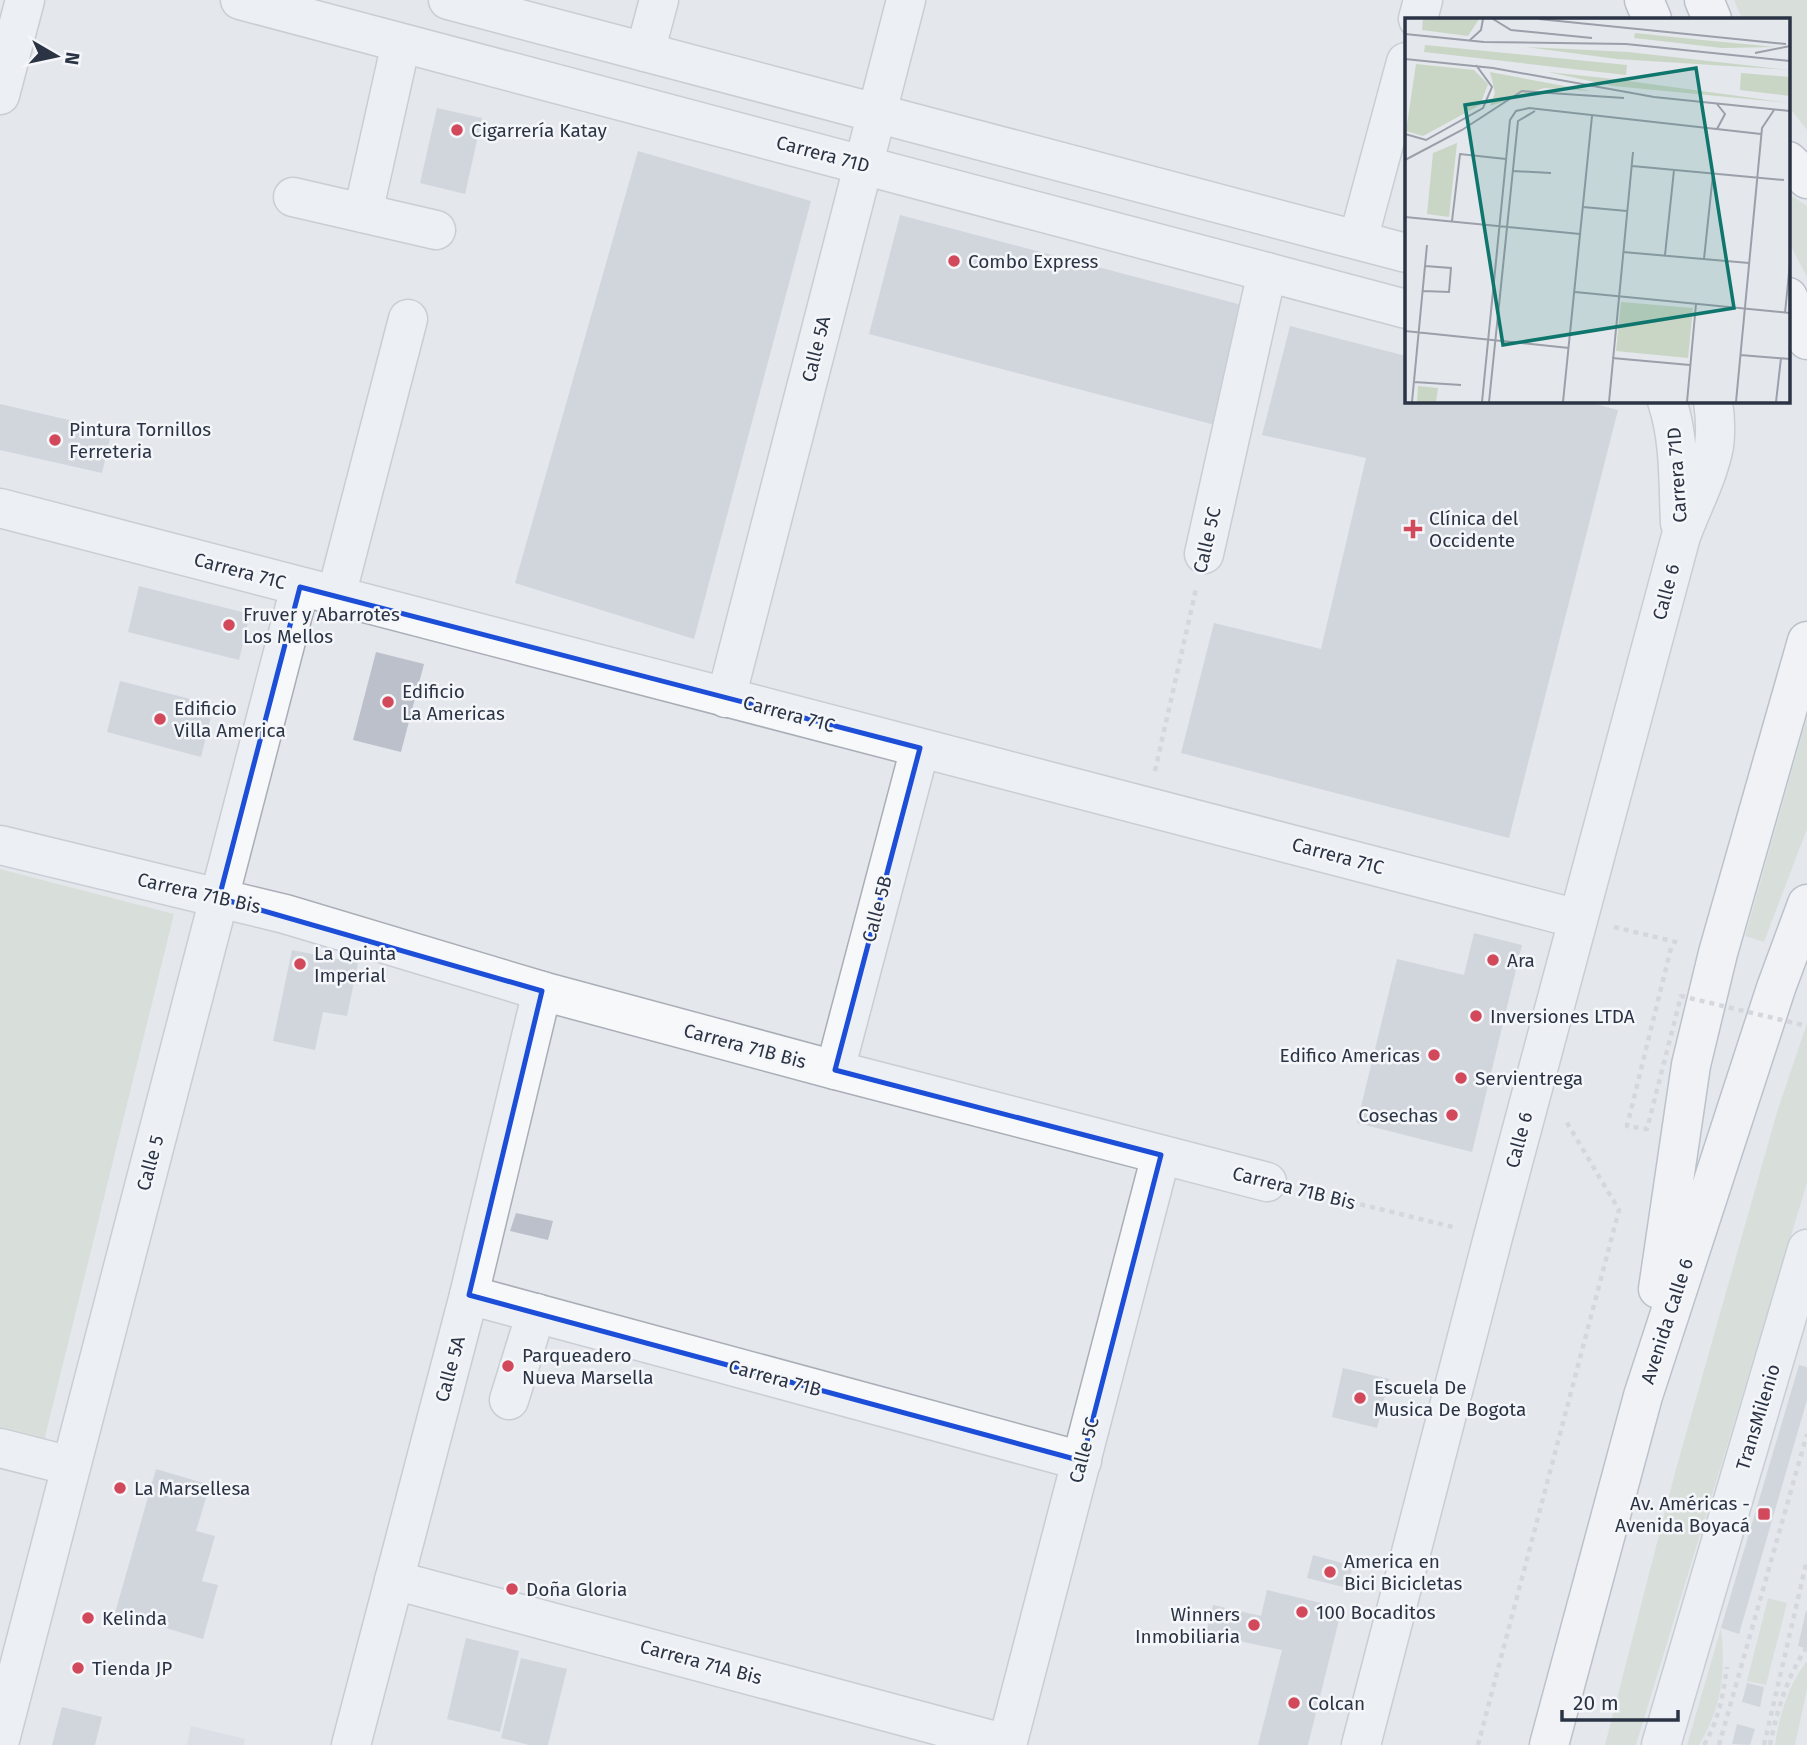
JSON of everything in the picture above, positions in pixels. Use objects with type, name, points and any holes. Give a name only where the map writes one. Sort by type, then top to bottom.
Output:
[{"type":"highway","points":[[1644,0],[1652,18]]},
{"type":"highway","points":[[1704,0],[1712,18]]},
{"type":"highway","points":[[1790,163],[1807,179]]},
{"type":"highway","points":[[1790,302],[1807,340]]},
{"type":"highway","points":[[1643,1396],[1691,1065],[1718,953],[1807,641]]},
{"type":"highway","name":"Avenida Calle 6","points":[[1549,1745],[1643,1396],[1776,988],[1807,904]]},
{"type":"street","points":[[0,95],[26,0]]},
{"type":"street","name":"Carrera 71D","points":[[240,0],[1405,309]]},
{"type":"street","points":[[448,0],[1405,253]]},
{"type":"street","points":[[645,52],[659,0]]},
{"type":"street","name":"Calle 5A","points":[[726,698],[906,0]]},
{"type":"street","points":[[1418,18],[1423,0]]},
{"type":"street","points":[[363,214],[401,43]]},
{"type":"street","points":[[1358,240],[1405,66]]},
{"type":"street","points":[[293,197],[436,230]]},
{"type":"street","name":"Calle 5C","points":[[1204,554],[1267,272]]},
{"type":"street","points":[[336,597],[408,319]]},
{"type":"street","name":"Carrera 71D","points":[[1667,402],[1677,441],[1681,536]]},
{"type":"street","name":"Carrera 71D","points":[[1681,536],[1712,454],[1713,402]]},
{"type":"street","name":"Carrera 71C","points":[[0,508],[1578,919]]},
{"type":"street","name":"Calle 6","points":[[1361,1745],[1493,1237],[1681,536]]},
{"type":"street","name":"Calle 5","points":[[0,1740],[300,587]]},
{"type":"street","name":"Calle 5B","points":[[835,1070],[920,748]]},
{"type":"street","name":"Carrera 71B Bis","points":[[0,845],[285,914],[542,991],[1267,1182]]},
{"type":"street","name":"Calle 5A","points":[[351,1745],[469,1295],[542,991]]},
{"type":"street","name":"Calle 5C","points":[[1007,1744],[1161,1155]]},
{"type":"street","name":"TransMilenio","points":[[1661,1745],[1807,1249]]},
{"type":"street","name":"Carrera 71B","points":[[469,1295],[1082,1461]]},
{"type":"street","points":[[509,1400],[536,1313]]},
{"type":"street","points":[[0,1448],[71,1466]]},
{"type":"street","name":"Carrera 71A Bis","points":[[394,1580],[1007,1744]]},
{"type":"path","name":"Calle 5C","points":[[1147,807],[1204,554]]},
{"type":"path","points":[[1578,919],[1672,945],[1718,953]]},
{"type":"path","points":[[1672,945],[1627,1126],[1647,1129],[1681,996],[1807,1026]]},
{"type":"path","points":[[1478,1745],[1619,1210],[1565,1120]]},
{"type":"path","name":"Carrera 71B Bis","points":[[1267,1182],[1493,1237]]},
{"type":"path","points":[[1719,1745],[1807,1434]]},
{"type":"path","points":[[1764,1745],[1807,1560]]},
{"type":"path","points":[[1770,1745],[1780,1702],[1795,1666],[1806,1648]]},
{"type":"path","points":[[1704,1745],[1716,1724],[1728,1666]]},
{"type":"highlighted area","points":[[300,587],[920,748],[835,1070],[1161,1155],[1082,1461],[469,1295],[542,991],[219,898]]},
{"type":"shaded area","points":[[191,1726],[245,1739],[244,1745],[187,1745]]},
{"type":"green space","points":[[1734,0],[1807,0],[1807,130],[1790,109],[1790,18],[1742,18]]},
{"type":"green space","points":[[1790,194],[1807,206],[1807,277],[1790,245]]},
{"type":"green space","points":[[1807,717],[1807,829],[1764,942],[1745,936]]},
{"type":"green space","points":[[0,869],[174,914],[44,1441],[0,1429]]},
{"type":"green space","points":[[1807,1023],[1807,1183],[1636,1745],[1605,1745],[1676,1469],[1777,1112]]},
{"type":"green space","points":[[1768,1598],[1787,1603],[1766,1685],[1747,1681]]},
{"type":"green space","points":[[1721,1628],[1721,1689],[1713,1717],[1699,1745],[1687,1745]]},
{"type":"green space","points":[[1807,1661],[1807,1689],[1795,1745],[1775,1745],[1785,1701]]},
{"type":"building","points":[[437,108],[482,118],[465,194],[420,183]]},
{"type":"building","points":[[638,151],[811,201],[694,639],[515,583]]},
{"type":"building","points":[[900,215],[1246,306],[1215,425],[869,334]]},
{"type":"building","name":"Clínica del Occidente","points":[[1290,326],[1405,356],[1405,402],[1587,402],[1618,410],[1509,838],[1181,753],[1214,623],[1321,649],[1366,458],[1262,435]]},
{"type":"building","name":"Pintura Tornillos Ferreteria","points":[[0,404],[112,430],[102,473],[0,450]]},
{"type":"building","points":[[139,586],[250,614],[239,660],[128,632]]},
{"type":"building","name":"Edificio La Americas","points":[[376,652],[424,664],[401,752],[353,740]]},
{"type":"building","name":"Edificio Villa America","points":[[120,681],[214,705],[201,757],[107,732]]},
{"type":"building","name":"Edifico Americas","points":[[1474,933],[1522,945],[1472,1152],[1357,1123],[1397,959],[1464,975]]},
{"type":"building","points":[[292,950],[358,963],[347,1016],[323,1012],[315,1050],[273,1041]]},
{"type":"building","points":[[516,1213],[553,1221],[548,1240],[510,1231]]},
{"type":"building","name":"Av. Américas - Avenida Boyacá","points":[[1799,1365],[1807,1367],[1807,1400],[1739,1634],[1721,1628]]},
{"type":"building","name":"Escuela De Musica De Bogota","points":[[1343,1368],[1389,1379],[1377,1428],[1332,1417]]},
{"type":"building","points":[[156,1469],[210,1485],[196,1531],[215,1536],[202,1581],[218,1585],[203,1639],[115,1613]]},
{"type":"building","name":"America en Bici Bicicletas","points":[[1313,1555],[1353,1566],[1347,1588],[1307,1578]]},
{"type":"building","points":[[1267,1590],[1342,1608],[1308,1745],[1258,1745],[1282,1650],[1206,1634],[1213,1605],[1261,1616]]},
{"type":"building","points":[[1807,1611],[1807,1649],[1798,1646]]},
{"type":"building","points":[[466,1638],[519,1651],[500,1732],[447,1719]]},
{"type":"building","points":[[521,1658],[567,1669],[548,1745],[529,1745],[501,1738]]},
{"type":"building","points":[[1747,1683],[1764,1687],[1760,1707],[1742,1702]]},
{"type":"building","points":[[62,1707],[102,1717],[95,1745],[52,1745]]},
{"type":"building","points":[[1737,1724],[1755,1729],[1750,1745],[1732,1744]]},
{"type":"place","name":"Cigarrería Katay","points":[[457,130]]},
{"type":"place","name":"Combo Express","points":[[954,261]]},
{"type":"place","name":"Pintura Tornillos Ferreteria","points":[[55,440]]},
{"type":"place","name":"Clínica del Occidente","points":[[1413,529]]},
{"type":"place","name":"Fruver y Abarrotes Los Mellos","points":[[229,625]]},
{"type":"place","name":"Edificio La Americas","points":[[388,702]]},
{"type":"place","name":"Edificio Villa America","points":[[160,719]]},
{"type":"place","name":"Ara","points":[[1493,960]]},
{"type":"place","name":"La Quinta Imperial","points":[[300,964]]},
{"type":"place","name":"Inversiones LTDA","points":[[1476,1016]]},
{"type":"place","name":"Edifico Americas","points":[[1434,1055]]},
{"type":"place","name":"Servientrega","points":[[1461,1078]]},
{"type":"place","name":"Cosechas","points":[[1452,1115]]},
{"type":"place","name":"Parqueadero Nueva Marsella","points":[[508,1366]]},
{"type":"place","name":"Escuela De Musica De Bogota","points":[[1360,1398]]},
{"type":"place","name":"La Marsellesa","points":[[120,1488]]},
{"type":"place","name":"Av. Américas - Avenida Boyacá","points":[[1764,1514]]},
{"type":"place","name":"America en Bici Bicicletas","points":[[1330,1572]]},
{"type":"place","name":"Doña Gloria","points":[[512,1589]]},
{"type":"place","name":"100 Bocaditos","points":[[1302,1612]]},
{"type":"place","name":"Kelinda","points":[[88,1618]]},
{"type":"place","name":"Winners Inmobiliaria","points":[[1254,1625]]},
{"type":"place","name":"Tienda JP","points":[[78,1668]]},
{"type":"place","name":"Colcan","points":[[1294,1703]]}]
